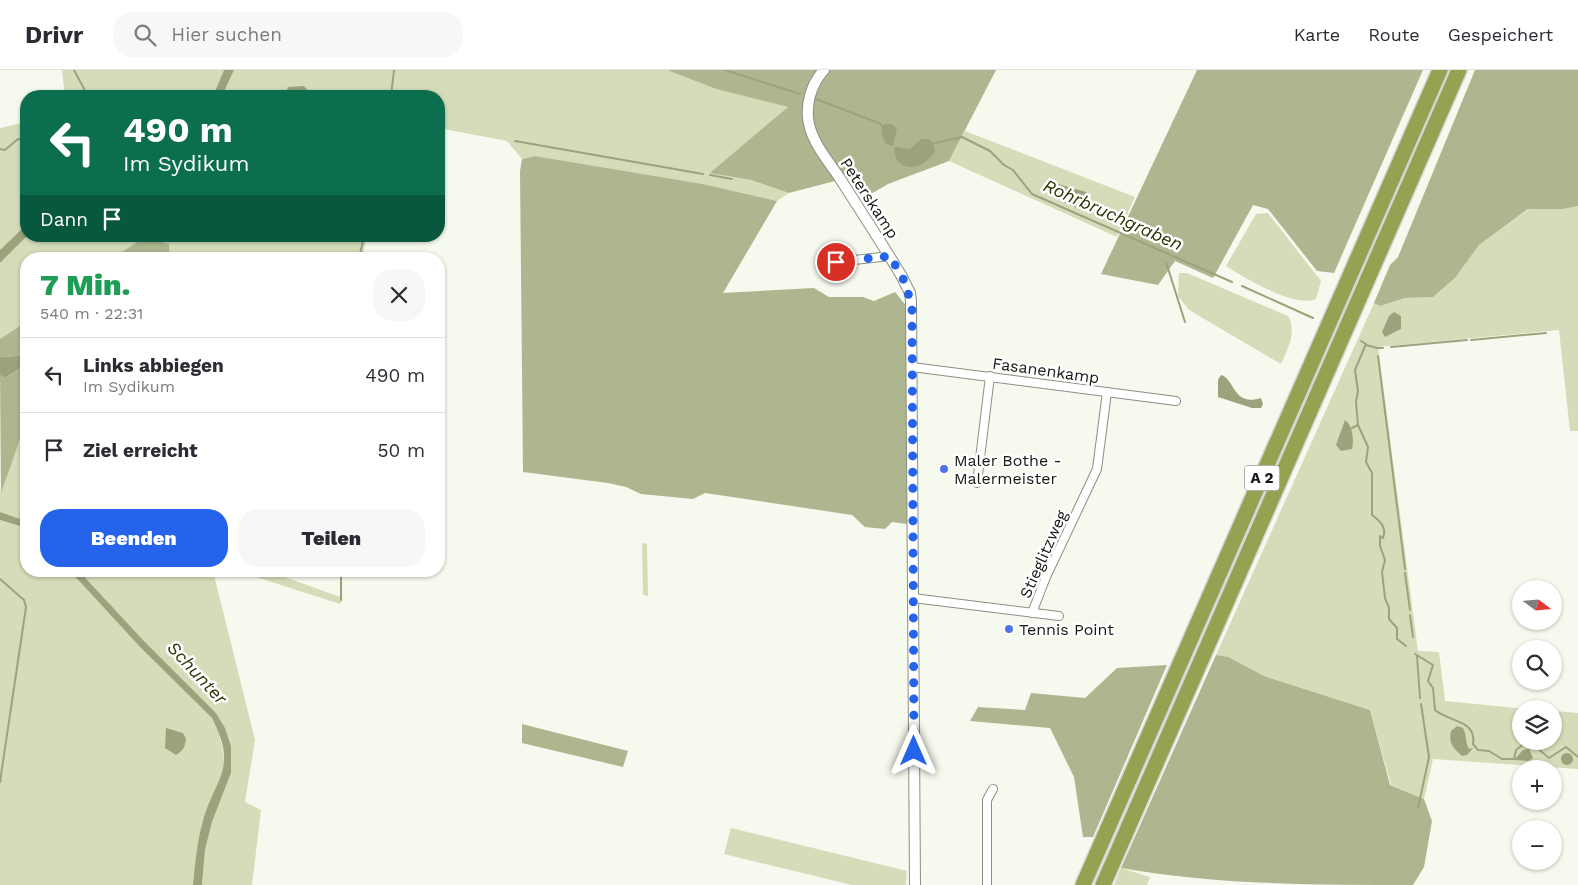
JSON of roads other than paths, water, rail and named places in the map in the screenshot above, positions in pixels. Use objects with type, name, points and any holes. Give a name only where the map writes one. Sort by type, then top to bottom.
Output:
[{"type":"highway","name":"A 2","points":[[1083,885],[1440,70]]},
{"type":"highway","name":"A 2","points":[[1103,885],[1459,70]]},
{"type":"street","name":"Peterskamp","points":[[824,70],[812,90],[809,101],[808,115],[813,136],[890,256],[910,293],[915,885]]},
{"type":"street","points":[[836,262],[890,256]]},
{"type":"street","name":"Fasanenkamp","points":[[912,367],[1176,401]]},
{"type":"street","points":[[977,483],[990,376]]},
{"type":"street","name":"Stieglitzweg","points":[[1032,613],[1046,577],[1097,469],[1107,392]]},
{"type":"street","points":[[913,598],[1059,616]]},
{"type":"street","points":[[987,885],[987,800],[993,789]]},
{"type":"waterway","points":[[74,70],[85,90]]},
{"type":"waterway","points":[[392,90],[394,70]]},
{"type":"waterway","name":"Rohrbruchgraben","points":[[725,70],[800,94]]},
{"type":"waterway","name":"Rohrbruchgraben","points":[[816,99],[879,123],[883,127]]},
{"type":"waterway","name":"Rohrbruchgraben","points":[[931,144],[962,137],[990,151],[1004,165],[1013,170],[1032,194],[1232,282]]},
{"type":"waterway","points":[[0,149],[5,150],[18,139],[20,140]]},
{"type":"waterway","points":[[515,141],[703,174]]},
{"type":"waterway","points":[[710,175],[732,179]]},
{"type":"waterway","points":[[361,252],[363,242]]},
{"type":"waterway","points":[[1166,262],[1185,322]]},
{"type":"waterway","name":"Rohrbruchgraben","points":[[1242,286],[1313,318]]},
{"type":"waterway","points":[[1471,340],[1546,333]]},
{"type":"waterway","points":[[1391,347],[1467,340]]},
{"type":"waterway","name":"Rohrbruchgraben","points":[[1361,341],[1366,344],[1355,370],[1358,391],[1356,402],[1358,425],[1368,447],[1366,462],[1372,473],[1372,515],[1380,522],[1384,531],[1383,538],[1380,536],[1380,546],[1385,560],[1382,572],[1385,598],[1389,608],[1389,619],[1397,628],[1397,639],[1406,646]]},
{"type":"waterway","points":[[1366,345],[1383,348]]},
{"type":"waterway","points":[[1378,356],[1405,569]]},
{"type":"waterway","name":"Rohrbruchgraben","points":[[1352,428],[1358,425]]},
{"type":"waterway","points":[[1405,573],[1410,610]]},
{"type":"waterway","points":[[341,577],[341,600]]},
{"type":"waterway","points":[[0,579],[24,600],[26,607],[0,782]]},
{"type":"waterway","points":[[1410,615],[1413,637]]},
{"type":"waterway","name":"Rohrbruchgraben","points":[[1415,654],[1433,665],[1428,681],[1433,688],[1435,710],[1461,722],[1471,730],[1473,744],[1478,750],[1489,751],[1502,759],[1514,759],[1516,750],[1525,743],[1530,742],[1549,758],[1566,747],[1578,757]]},
{"type":"waterway","points":[[1417,656],[1420,698]]},
{"type":"waterway","points":[[1418,808],[1429,757],[1421,704]]},
{"type":"place","name":"Maler Bothe - Malermeister","points":[[944,469]]},
{"type":"place","name":"Tennis Point","points":[[1009,629]]},
{"type":"water label","name":"Schunter","points":[[197,673]]}]
